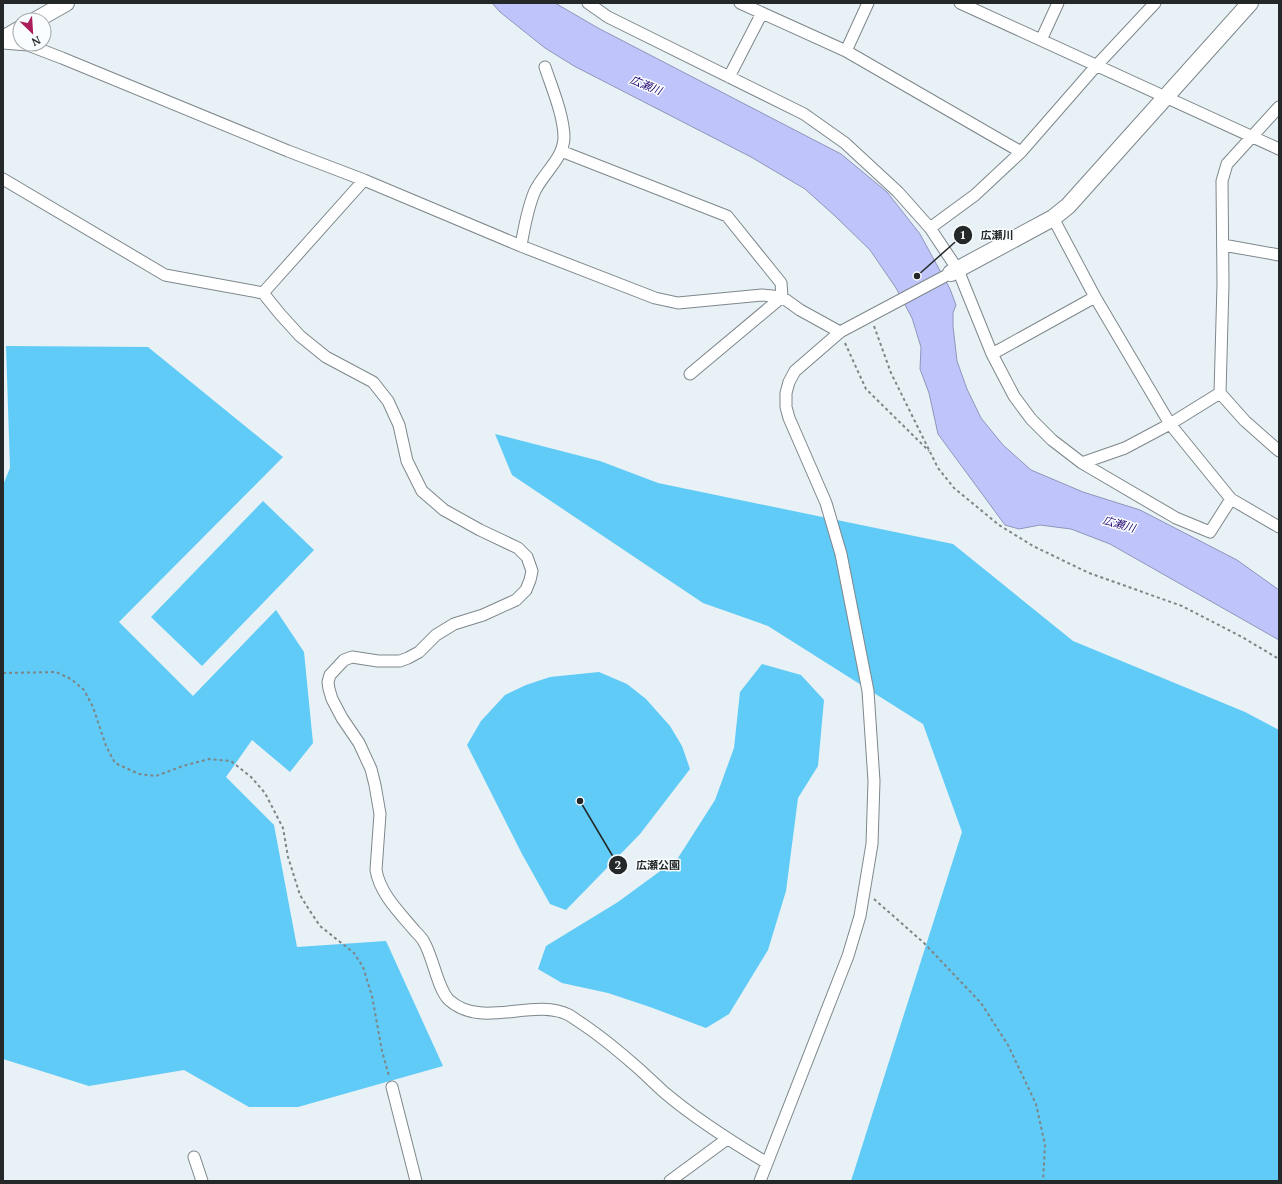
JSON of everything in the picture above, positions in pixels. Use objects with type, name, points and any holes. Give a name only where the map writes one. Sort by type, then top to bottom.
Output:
[{"type":"street","points":[[50,12],[66,3]]},
{"type":"street","points":[[588,3],[608,17],[804,114],[845,143],[898,192],[930,228],[954,271],[992,354],[1014,396],[1031,419],[1052,440],[1082,463],[1176,518],[1210,532],[1231,499]]},
{"type":"street","points":[[740,3],[846,51],[1021,152]]},
{"type":"street","points":[[846,51],[868,3]]},
{"type":"street","points":[[1041,40],[1058,3]]},
{"type":"street","points":[[930,228],[975,195],[1021,152],[1097,65],[1155,3]]},
{"type":"street","points":[[760,1181],[848,956],[860,916],[872,844],[874,780],[868,691],[841,554],[826,503],[789,418],[786,407],[786,393],[789,382],[795,371],[840,332],[1052,218],[1068,206],[1250,3]]},
{"type":"street","points":[[963,4],[1279,149]]},
{"type":"street","points":[[729,77],[762,13]]},
{"type":"street","points":[[3,39],[12,34]]},
{"type":"street","points":[[3,43],[28,45],[288,152],[364,180],[521,246],[655,298],[678,303],[762,295],[782,297],[800,310],[840,332]]},
{"type":"street","points":[[521,246],[526,215],[534,192],[561,151],[564,137],[561,118],[545,67]]},
{"type":"street","points":[[1279,107],[1227,164],[1222,181],[1223,245],[1220,393],[1245,421],[1279,451]]},
{"type":"street","points":[[561,151],[727,216],[781,284],[782,297]]},
{"type":"street","points":[[3,179],[165,275],[263,293],[300,336],[326,357],[372,382],[388,401],[399,426],[407,461],[422,491],[444,510],[480,530],[518,548],[527,557],[532,571],[530,580],[526,590],[516,600],[483,616],[454,624],[436,635],[419,652],[408,658],[400,661],[352,657],[344,660],[330,675],[328,682],[332,699],[342,718],[359,743],[371,769],[375,785],[380,814],[376,870],[378,878],[388,899],[424,942],[436,971],[437,979],[448,1000],[461,1008],[474,1012],[494,1014],[546,1008],[568,1015],[594,1032],[638,1068],[665,1093],[727,1139],[767,1163]]},
{"type":"street","points":[[263,293],[364,180]]},
{"type":"street","points":[[1052,218],[1095,297],[1170,424],[1231,499],[1279,527]]},
{"type":"street","points":[[1223,245],[1279,255]]},
{"type":"street","points":[[690,374],[782,297]]},
{"type":"street","points":[[992,354],[1095,297]]},
{"type":"street","points":[[1082,463],[1125,448],[1170,424],[1220,393]]},
{"type":"street","points":[[392,1087],[416,1181]]},
{"type":"street","points":[[670,1181],[727,1139]]},
{"type":"street","points":[[194,1157],[202,1181]]},
{"type":"path","points":[[873,322],[891,373],[938,468],[954,488],[999,525],[1033,546],[1089,574],[1182,606],[1242,637],[1279,660]]},
{"type":"path","points":[[840,332],[866,389],[931,454]]},
{"type":"path","points":[[3,673],[56,672],[71,679],[84,690],[93,707],[106,746],[115,763],[139,774],[156,776],[209,760],[231,761],[251,778],[265,793],[282,828],[300,895],[320,926],[354,953],[363,968],[372,996],[382,1051],[392,1087]]},
{"type":"path","points":[[864,891],[924,943],[980,1003],[1008,1045],[1036,1104],[1045,1145],[1043,1181]]},
{"type":"shaded area","points":[[6,346],[148,347],[283,457],[119,622],[193,696],[276,610],[304,652],[313,743],[290,772],[252,740],[226,777],[274,825],[297,947],[386,941],[443,1066],[298,1107],[249,1107],[184,1070],[89,1086],[3,1059],[3,485],[10,468]]},
{"type":"shaded area","points":[[495,434],[600,461],[658,483],[953,544],[1073,641],[1245,712],[1279,730],[1279,1181],[851,1181],[962,832],[923,724],[768,626],[703,603],[512,475]]},
{"type":"shaded area","points":[[263,501],[314,550],[202,666],[151,617]]},
{"type":"shaded area","points":[[762,664],[801,675],[824,700],[818,766],[798,798],[786,891],[768,950],[729,1014],[706,1028],[608,993],[562,983],[538,969],[546,946],[618,902],[678,858],[715,800],[734,748],[740,692]]},
{"type":"shaded area","points":[[599,672],[627,684],[646,699],[670,726],[682,746],[690,769],[640,834],[566,910],[550,904],[522,854],[467,745],[481,721],[505,695],[526,685],[550,677]]},
{"type":"water","points":[[492,3],[555,3],[598,28],[841,154],[887,192],[920,234],[950,289],[956,305],[953,313],[953,326],[957,361],[967,389],[981,418],[1003,445],[1031,470],[1083,492],[1140,510],[1237,560],[1279,590],[1279,640],[1110,544],[1071,529],[1040,525],[1019,529],[1005,525],[938,434],[929,393],[920,369],[921,347],[912,318],[896,288],[870,250],[805,189],[751,157],[574,66],[545,48],[500,12]]},
{"type":"place","name":"広瀬川","points":[[917,276]]},
{"type":"place","name":"広瀬公園","points":[[580,801]]}]
